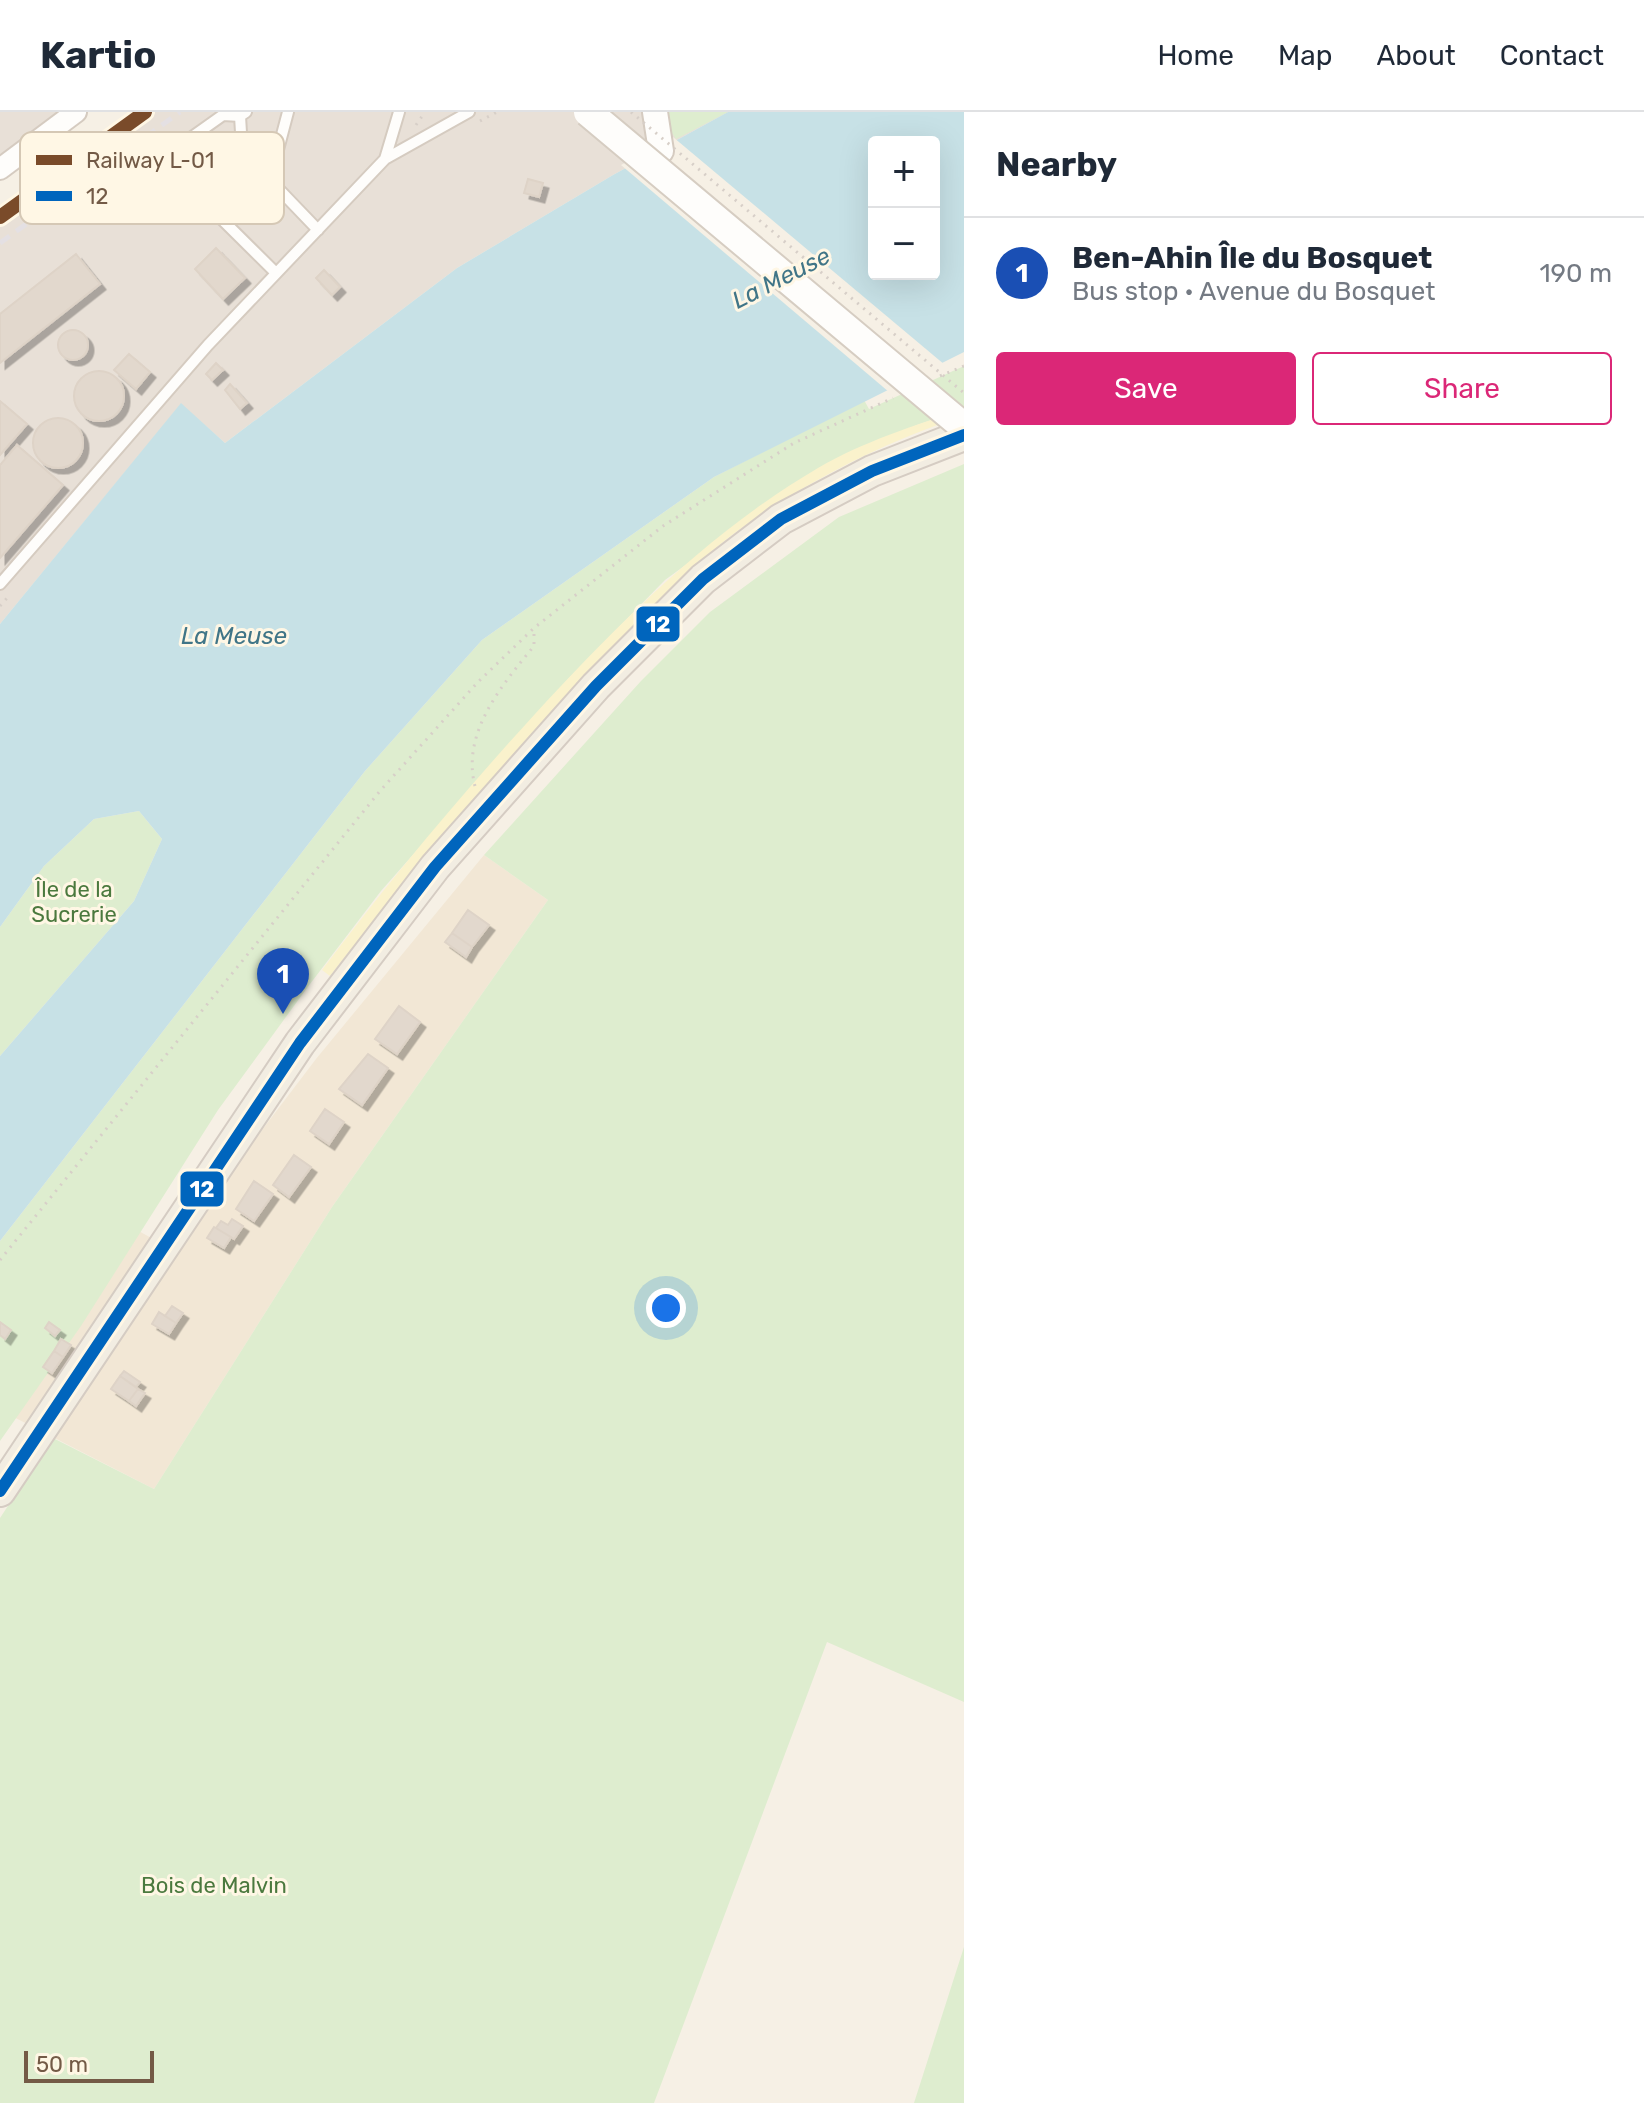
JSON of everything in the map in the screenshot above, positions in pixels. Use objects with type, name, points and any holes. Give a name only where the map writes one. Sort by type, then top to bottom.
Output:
[{"type":"main road","points":[[588,112],[964,427]]},
{"type":"main road","points":[[615,112],[658,132],[964,405]]},
{"type":"main road","points":[[0,1491],[300,1043],[435,867],[596,686],[703,579],[781,519],[872,471],[964,435]]},
{"type":"street","points":[[49,132],[76,112]]},
{"type":"street","points":[[588,112],[606,112]]},
{"type":"street","points":[[0,169],[20,154]]},
{"type":"lane","points":[[283,132],[288,112]]},
{"type":"lane","points":[[385,159],[399,112]]},
{"type":"lane","points":[[0,584],[208,345],[385,159],[469,112]]},
{"type":"lane","points":[[199,132],[223,115],[243,114]]},
{"type":"lane","points":[[284,195],[318,230]]},
{"type":"lane","points":[[227,224],[276,273]]},
{"type":"path","points":[[631,112],[964,393]]},
{"type":"path","points":[[0,1260],[380,791],[478,682],[534,628],[663,526],[794,443],[868,409]]},
{"type":"path","points":[[483,813],[470,765],[481,723],[502,684],[534,646],[534,628]]},
{"type":"shaded area","points":[[0,112],[63,112],[36,132],[20,132],[20,144],[0,159]]},
{"type":"shaded area","points":[[153,112],[728,112],[613,175],[457,268],[225,443],[181,404],[0,624],[0,224],[20,209],[20,224],[284,224],[284,132],[126,132]]},
{"type":"shaded area","points":[[484,855],[548,900],[332,1207],[154,1489],[0,1410],[71,1193],[178,1253],[252,1143],[316,1059]]},
{"type":"green space","points":[[664,112],[728,112],[676,139],[667,126]]},
{"type":"green space","points":[[964,366],[964,409],[917,425],[819,468],[665,580],[569,678],[381,891],[310,984],[218,1110],[81,1326],[0,1441],[0,1241],[365,771],[482,640],[714,477],[864,400],[869,409]]},
{"type":"green space","name":"Bois de Malvin","points":[[964,464],[964,1702],[827,1642],[654,2103],[0,2103],[0,1518],[53,1438],[154,1489],[332,1207],[548,900],[484,855],[641,681],[710,612],[839,517]]},
{"type":"green space","name":"Île de la Sucrerie","points":[[139,811],[162,839],[134,901],[0,1056],[0,927],[44,866],[94,819]]},
{"type":"green space","points":[[964,1947],[964,2103],[914,2103]]},
{"type":"sand","points":[[964,409],[964,416],[881,448],[803,489],[753,520],[711,552],[654,607],[529,741],[330,976],[322,970],[399,872],[507,745],[600,646],[668,580],[740,520],[818,468],[871,442]]},
{"type":"water","name":"La Meuse","points":[[728,112],[964,112],[964,352],[714,477],[482,640],[365,771],[0,1241],[0,1056],[134,901],[162,839],[139,811],[94,819],[44,866],[0,927],[0,624],[181,403],[225,443],[457,268],[613,175]]},
{"type":"pier","points":[[673,137],[945,365],[889,392],[621,165]]},
{"type":"building","points":[[528,179],[543,183],[539,197],[524,193]]},
{"type":"building","points":[[216,248],[245,278],[223,299],[195,269]]},
{"type":"building","points":[[76,254],[100,284],[0,363],[0,314]]},
{"type":"building","points":[[324,270],[340,287],[332,295],[316,278]]},
{"type":"building","points":[[73,330],[84,334],[88,345],[84,356],[73,360],[62,356],[58,345],[62,334]]},
{"type":"building","points":[[129,354],[150,372],[136,389],[114,370]]},
{"type":"building","points":[[216,363],[223,370],[212,380],[206,374]]},
{"type":"building","points":[[99,371],[116,379],[124,396],[116,413],[99,421],[82,413],[74,396],[82,379]]},
{"type":"building","points":[[230,384],[247,403],[240,409],[225,390]]},
{"type":"building","points":[[0,401],[27,424],[0,455]]},
{"type":"building","points":[[58,418],[76,425],[83,443],[76,461],[58,468],[40,461],[33,443],[40,425]]},
{"type":"building","points":[[17,445],[63,485],[0,558],[0,465]]},
{"type":"building","points":[[468,910],[489,925],[472,947],[452,933]]},
{"type":"building","points":[[452,933],[472,947],[466,957],[445,942]]},
{"type":"building","points":[[399,1006],[420,1022],[397,1054],[375,1039]]},
{"type":"building","points":[[368,1054],[388,1068],[362,1105],[339,1089]]},
{"type":"building","points":[[325,1109],[344,1122],[329,1144],[310,1131]]},
{"type":"building","points":[[294,1155],[311,1167],[289,1197],[273,1185]]},
{"type":"building","points":[[254,1181],[273,1194],[254,1221],[236,1209]]},
{"type":"building","points":[[232,1219],[243,1226],[234,1239],[216,1228],[221,1221],[228,1225]]},
{"type":"building","points":[[214,1227],[231,1237],[224,1248],[207,1238]]},
{"type":"building","points":[[172,1306],[183,1313],[176,1323],[165,1316]]},
{"type":"building","points":[[159,1312],[176,1323],[169,1334],[152,1324]]},
{"type":"building","points":[[0,1322],[11,1330],[5,1339],[0,1335]]},
{"type":"building","points":[[49,1322],[60,1330],[55,1336],[45,1328]]},
{"type":"building","points":[[61,1339],[71,1345],[63,1357],[54,1351]]},
{"type":"building","points":[[54,1351],[63,1357],[52,1373],[43,1367]]},
{"type":"building","points":[[124,1371],[140,1382],[136,1387],[120,1376]]},
{"type":"building","points":[[120,1376],[138,1389],[129,1401],[111,1389]]},
{"type":"building","points":[[138,1389],[145,1393],[136,1406],[129,1401]]},
{"type":"railway","points":[[153,132],[180,112]]},
{"type":"railway","points":[[0,243],[26,224]]},
{"type":"rail line","name":"L-01","points":[[117,132],[145,112]]},
{"type":"rail line","name":"L-01","points":[[0,217],[20,203]]},
{"type":"transit line","name":"12","points":[[0,1491],[300,1043],[435,867],[596,686],[703,579],[781,519],[872,471],[964,435]]},
{"type":"place","name":"Ben-Ahin Île du Bosquet","points":[[283,1014]]}]
